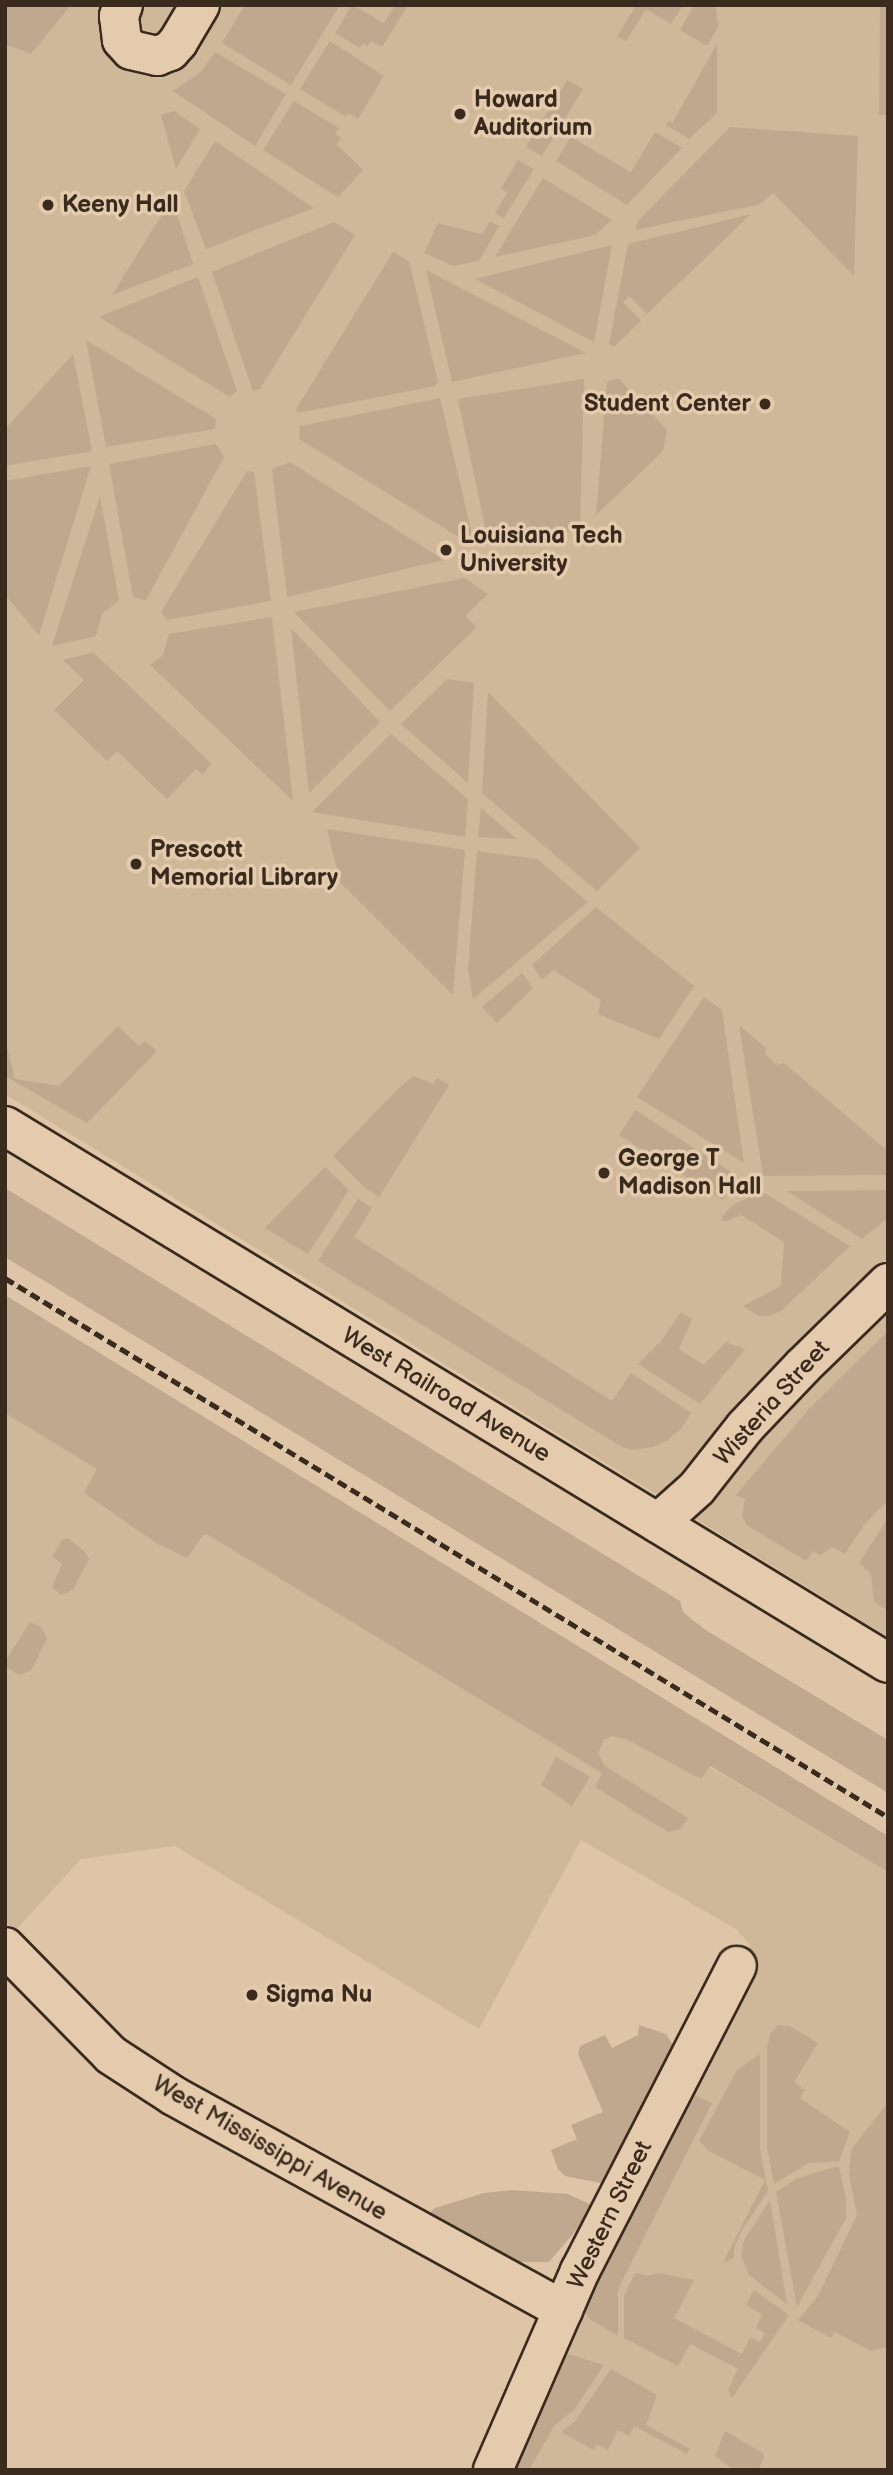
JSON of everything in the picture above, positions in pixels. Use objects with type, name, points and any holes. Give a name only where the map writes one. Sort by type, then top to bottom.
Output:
[{"type":"street","points":[[123,5],[119,16],[122,40],[131,50],[157,56],[170,51],[178,42],[200,5]]},
{"type":"street","name":"West Railroad Avenue","points":[[5,1126],[888,1663]]},
{"type":"street","name":"Wisteria Street","points":[[658,1523],[697,1488],[745,1427],[803,1366],[888,1283]]},
{"type":"street","name":"West Mississippi Avenue","points":[[5,1947],[111,2054],[174,2096],[563,2310]]},
{"type":"street","name":"Western Street","points":[[494,2470],[563,2310],[737,1966]]},
{"type":"shaded area","name":"Louisiana Tech University","points":[[5,5],[888,5],[888,1637],[5,1094]]},
{"type":"shaded area","points":[[5,5],[71,5],[31,54],[5,44]]},
{"type":"shaded area","points":[[245,5],[340,5],[291,85],[222,43]]},
{"type":"shaded area","points":[[352,5],[384,23],[395,5],[408,5],[382,47],[371,41],[368,46],[363,43],[360,48],[335,33]]},
{"type":"shaded area","points":[[636,5],[683,5],[671,24],[646,9],[626,41],[617,37]]},
{"type":"shaded area","points":[[694,5],[715,5],[718,27],[707,46],[680,30]]},
{"type":"shaded area","points":[[880,5],[888,5],[888,115],[879,115]]},
{"type":"shaded area","points":[[330,41],[384,76],[358,119],[348,113],[346,117],[300,89]]},
{"type":"shaded area","points":[[717,44],[717,113],[689,139],[666,125],[668,121],[673,122]]},
{"type":"shaded area","points":[[215,52],[286,94],[255,146],[173,91],[201,72]]},
{"type":"shaded area","points":[[567,80],[583,89],[542,156],[526,147]]},
{"type":"shaded area","points":[[294,101],[339,128],[335,134],[341,138],[337,145],[363,170],[338,197],[263,150]]},
{"type":"shaded area","points":[[174,111],[200,129],[176,169],[161,115]]},
{"type":"shaded area","points":[[730,127],[858,136],[854,276],[773,193],[761,204],[635,230],[638,221]]},
{"type":"shaded area","points":[[655,132],[682,148],[627,205],[556,161],[571,137],[631,172]]},
{"type":"shaded area","points":[[215,141],[314,208],[206,249],[184,191]]},
{"type":"shaded area","points":[[518,160],[534,169],[504,218],[495,213],[507,193],[501,188]]},
{"type":"shaded area","points":[[543,178],[612,220],[595,235],[495,257]]},
{"type":"shaded area","points":[[173,202],[193,264],[112,295],[161,216]]},
{"type":"shaded area","points":[[751,214],[647,314],[629,296],[623,302],[641,321],[614,347],[609,344],[628,244]]},
{"type":"shaded area","points":[[490,221],[499,226],[479,261],[453,266],[424,253],[438,223],[482,234]]},
{"type":"shaded area","points":[[334,222],[355,235],[260,389],[253,391],[212,272]]},
{"type":"shaded area","points":[[612,245],[594,342],[475,279]]},
{"type":"shaded area","points":[[393,252],[409,261],[438,382],[435,386],[298,413],[296,409]]},
{"type":"shaded area","points":[[426,270],[586,353],[452,382]]},
{"type":"shaded area","points":[[198,277],[237,391],[230,397],[99,317]]},
{"type":"shaded area","points":[[86,340],[216,419],[215,429],[106,447]]},
{"type":"shaded area","points":[[73,354],[92,451],[5,466],[5,429]]},
{"type":"shaded area","points":[[618,378],[667,430],[663,451],[596,515],[607,382]]},
{"type":"shaded area","points":[[584,379],[580,531],[487,536],[458,399]]},
{"type":"shaded area","points":[[440,398],[475,547],[299,439],[300,426]]},
{"type":"shaded area","points":[[216,444],[224,457],[146,600],[133,597],[109,464]]},
{"type":"shaded area","points":[[290,462],[444,560],[287,597],[272,469]]},
{"type":"shaded area","points":[[91,466],[39,635],[5,595],[5,481]]},
{"type":"shaded area","points":[[247,471],[254,472],[271,601],[167,620],[161,612]]},
{"type":"shaded area","points":[[100,496],[119,600],[102,614],[96,636],[52,646]]},
{"type":"shaded area","points":[[464,578],[488,594],[465,616],[477,627],[390,711],[294,612]]},
{"type":"shaded area","points":[[272,617],[293,801],[150,665],[163,655],[169,634]]},
{"type":"shaded area","points":[[291,628],[380,722],[309,793]]},
{"type":"shaded area","points":[[93,652],[211,763],[203,775],[196,769],[167,799],[117,751],[107,761],[54,710],[84,680],[63,660]]},
{"type":"shaded area","points":[[447,679],[474,683],[468,783],[401,724]]},
{"type":"shaded area","points":[[488,692],[640,848],[597,891],[482,793]]},
{"type":"shaded area","points":[[391,734],[468,799],[465,837],[312,812]]},
{"type":"shaded area","points":[[481,808],[517,839],[478,837]]},
{"type":"shaded area","points":[[327,829],[465,850],[453,995],[340,882]]},
{"type":"shaded area","points":[[477,851],[537,859],[588,902],[473,999],[468,970]]},
{"type":"shaded area","points":[[596,907],[694,986],[659,1039],[598,1014],[601,1000],[553,970],[542,980],[532,965]]},
{"type":"shaded area","points":[[522,973],[533,988],[497,1023],[482,1007]]},
{"type":"shaded area","points":[[704,997],[722,1010],[744,1163],[637,1097]]},
{"type":"shaded area","points":[[739,1025],[766,1048],[765,1054],[777,1065],[784,1063],[888,1151],[888,1175],[763,1176]]},
{"type":"shaded area","points":[[118,1026],[139,1046],[145,1041],[157,1051],[87,1123],[5,1076],[5,1039],[15,1079],[59,1086]]},
{"type":"shaded area","points":[[414,1076],[433,1084],[437,1078],[449,1085],[379,1197],[364,1187],[333,1156]]},
{"type":"shaded area","points":[[635,1110],[739,1177],[723,1200],[619,1135]]},
{"type":"shaded area","points":[[325,1167],[349,1190],[308,1254],[265,1228]]},
{"type":"shaded area","points":[[5,1188],[680,1601],[683,1612],[704,1629],[888,1740],[888,1793],[5,1257]]},
{"type":"shaded area","points":[[888,1190],[888,1218],[862,1239],[787,1191]]},
{"type":"shaded area","points":[[761,1191],[850,1246],[781,1311],[770,1316],[759,1316],[743,1306],[781,1286],[784,1242],[741,1215],[725,1222],[721,1219],[730,1207]]},
{"type":"shaded area","points":[[358,1199],[372,1208],[354,1237],[612,1401],[631,1373],[691,1413],[682,1428],[668,1440],[652,1447],[632,1450],[622,1447],[318,1261]]},
{"type":"shaded area","points":[[5,1295],[888,1836],[888,1872],[710,1766],[701,1779],[626,1739],[612,1736],[604,1740],[598,1753],[605,1766],[688,1818],[681,1829],[668,1832],[595,1787],[602,1773],[208,1535],[204,1534],[187,1558],[156,1543],[84,1493],[97,1469],[5,1413]]},
{"type":"shaded area","points":[[681,1312],[692,1319],[679,1349],[704,1365],[726,1342],[745,1349],[700,1404],[638,1364],[662,1340]]},
{"type":"shaded area","points":[[888,1331],[888,1500],[864,1525],[845,1554],[833,1547],[820,1555],[813,1551],[806,1561],[748,1526],[742,1516],[745,1499],[736,1495],[809,1409]]},
{"type":"shaded area","points":[[5,1351],[888,1872],[888,2470],[506,2470],[751,1968],[750,1945],[736,1929],[581,1840],[479,2029],[175,1846],[81,1859],[15,1931],[5,1921]]},
{"type":"shaded area","points":[[888,1518],[888,1611],[874,1602],[871,1574],[859,1563]]},
{"type":"shaded area","points":[[68,1538],[84,1551],[89,1559],[73,1590],[61,1595],[52,1587],[62,1564],[52,1557],[62,1540]]},
{"type":"shaded area","points":[[30,1622],[41,1627],[47,1638],[31,1671],[19,1675],[7,1667],[6,1660]]},
{"type":"shaded area","points":[[556,1757],[590,1777],[572,1806],[541,1785]]},
{"type":"shaded area","points":[[639,2025],[666,2034],[678,2053],[606,2184],[565,2176],[558,2169],[551,2150],[577,2139],[571,2125],[603,2112],[578,2054],[580,2046],[605,2035],[612,2048],[638,2035]]},
{"type":"shaded area","points":[[778,2025],[790,2026],[818,2043],[794,2082],[805,2090],[800,2098],[850,2132],[839,2161],[809,2163],[774,2184],[767,2147],[767,2047],[770,2034]]},
{"type":"shaded area","points":[[760,2054],[760,2148],[768,2191],[742,2230],[734,2248],[734,2258],[723,2263],[765,2180],[709,2151],[699,2141],[737,2070]]},
{"type":"shaded area","points":[[691,2094],[712,2103],[621,2283],[618,2291],[618,2336],[591,2320],[578,2303]]},
{"type":"shaded area","points":[[888,2102],[888,2347],[871,2351],[835,2332],[831,2338],[798,2320],[818,2296],[857,2215],[849,2175],[851,2150]]},
{"type":"shaded area","points":[[839,2167],[846,2198],[846,2218],[797,2307],[776,2192],[796,2179]]},
{"type":"shaded area","points":[[512,2190],[568,2194],[596,2207],[549,2262],[520,2262],[468,2242],[422,2219],[435,2208],[484,2193]]},
{"type":"shaded area","points":[[770,2200],[787,2304],[749,2275],[741,2256],[744,2240]]},
{"type":"shaded area","points":[[635,2273],[648,2276],[657,2273],[694,2280],[674,2318],[742,2354],[750,2337],[760,2342],[765,2333],[756,2328],[762,2314],[746,2305],[754,2290],[789,2315],[732,2398],[728,2390],[738,2369],[690,2344],[678,2366],[624,2338],[624,2296]]},
{"type":"shaded area","points":[[568,2354],[604,2365],[574,2410],[555,2425],[529,2470],[506,2470],[563,2356]]},
{"type":"shaded area","points":[[611,2369],[657,2395],[646,2425],[690,2449],[687,2454],[634,2426],[629,2436],[618,2430],[608,2450],[597,2444],[594,2450],[561,2432],[575,2421]]},
{"type":"shaded area","points":[[725,2431],[763,2453],[764,2458],[758,2470],[734,2470],[715,2456]]},
{"type":"railway","points":[[5,1278],[888,1817]]},
{"type":"place","name":"Howard Auditorium","points":[[460,114]]},
{"type":"place","name":"Keeny Hall","points":[[48,205]]},
{"type":"place","name":"Student Center","points":[[765,404]]},
{"type":"place","name":"Louisiana Tech University","points":[[446,550]]},
{"type":"place","name":"Prescott Memorial Library","points":[[136,864]]},
{"type":"place","name":"George T Madison Hall","points":[[604,1173]]},
{"type":"place","name":"Sigma Nu","points":[[252,1995]]}]
